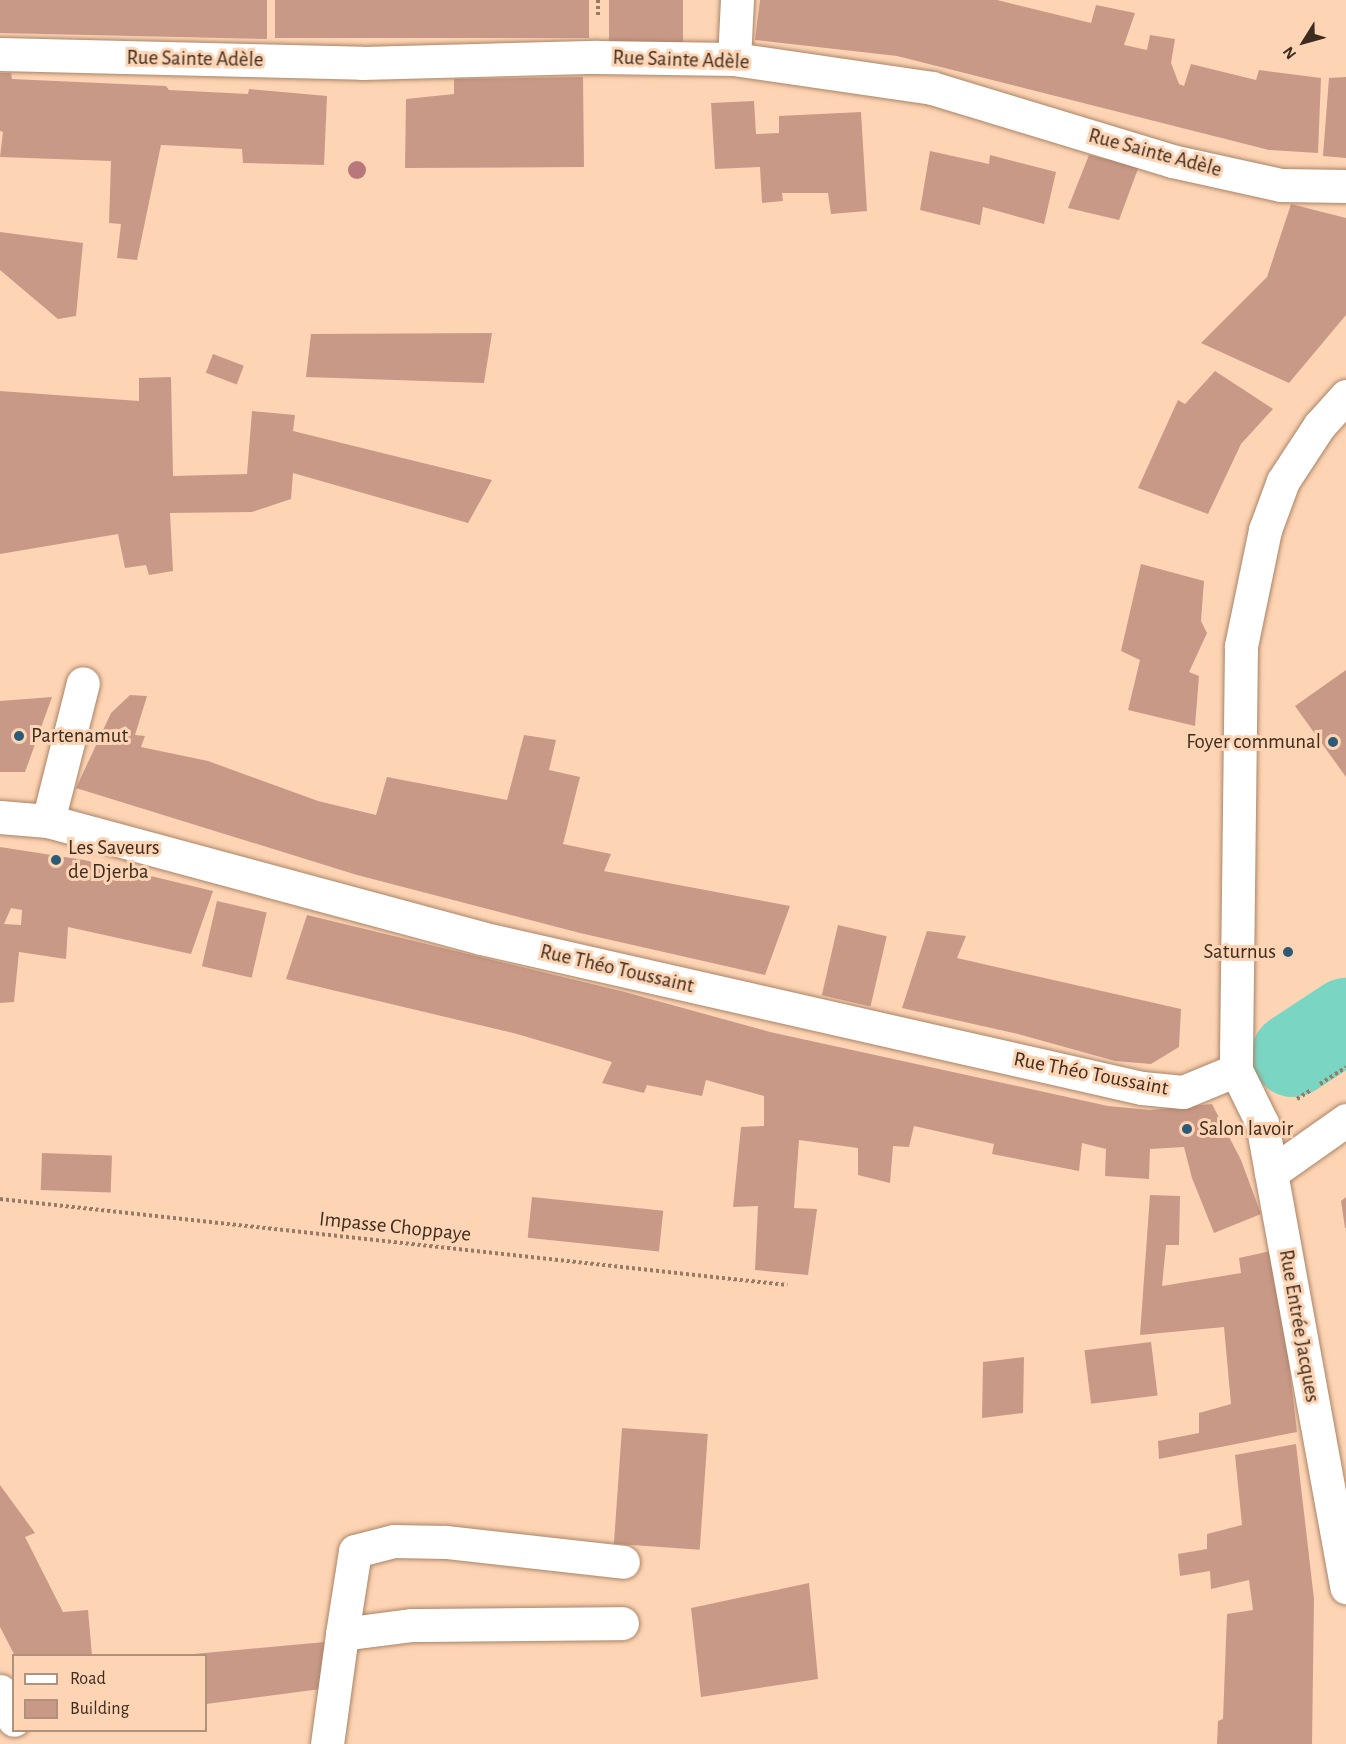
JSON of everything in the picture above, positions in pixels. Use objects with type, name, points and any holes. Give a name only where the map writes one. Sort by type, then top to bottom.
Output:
[{"type":"street","points":[[734,59],[737,0]]},
{"type":"street","name":"Rue Sainte Adèle","points":[[0,54],[363,63],[597,57],[734,59],[932,88],[1172,161],[1281,185],[1346,186]]},
{"type":"street","points":[[1236,1070],[1241,646],[1265,530],[1283,481],[1319,426],[1346,396]]},
{"type":"street","points":[[48,821],[83,683]]},
{"type":"street","name":"Rue Théo Toussaint","points":[[0,817],[48,821],[481,938],[1142,1088],[1183,1092],[1236,1070]]},
{"type":"street","name":"Rue Entrée Jacques","points":[[1236,1070],[1262,1123],[1346,1587]]},
{"type":"street","points":[[1271,1173],[1346,1120]]},
{"type":"street","points":[[327,1744],[355,1551],[394,1540],[446,1542],[624,1562]]},
{"type":"street","points":[[342,1634],[412,1625],[622,1623]]},
{"type":"street","points":[[0,1691],[12,1716]]},
{"type":"path","points":[[1262,1123],[1346,1067]]},
{"type":"path","name":"Impasse Choppaye","points":[[0,1199],[787,1285]]},
{"type":"building","points":[[0,0],[267,0],[267,39],[0,33]]},
{"type":"building","points":[[275,0],[589,0],[589,38],[275,38]]},
{"type":"building","points":[[609,0],[683,0],[683,43],[609,43]]},
{"type":"building","points":[[760,0],[997,0],[1091,23],[1096,5],[1135,13],[1124,45],[1147,50],[1150,35],[1175,39],[1171,63],[1179,84],[1184,86],[1191,64],[1256,80],[1259,70],[1321,78],[1318,153],[1269,150],[897,56],[755,40]]},
{"type":"building","points":[[0,73],[11,73],[12,79],[166,86],[169,90],[248,94],[249,89],[327,96],[324,165],[243,163],[242,149],[161,145],[137,260],[117,258],[121,224],[109,223],[111,161],[0,157],[3,132],[0,131]]},
{"type":"building","points":[[583,77],[584,167],[405,168],[406,99],[454,94],[454,79]]},
{"type":"building","points":[[1346,77],[1346,158],[1323,156],[1329,78]]},
{"type":"building","points":[[754,101],[756,134],[779,133],[779,116],[861,112],[867,211],[831,214],[828,193],[782,193],[783,201],[762,203],[760,167],[715,169],[711,103]]},
{"type":"building","points":[[930,151],[989,164],[990,155],[1056,172],[1044,224],[983,207],[980,225],[920,210]]},
{"type":"building","points":[[1089,155],[1139,166],[1119,220],[1068,208]]},
{"type":"building","points":[[1291,204],[1346,218],[1346,315],[1289,383],[1201,343],[1267,277]]},
{"type":"building","points":[[0,232],[83,243],[76,316],[58,319],[0,270]]},
{"type":"building","points":[[492,333],[484,383],[306,377],[311,334]]},
{"type":"building","points":[[213,354],[244,366],[237,384],[206,373]]},
{"type":"building","points":[[1215,371],[1273,409],[1241,444],[1208,514],[1138,488],[1178,400],[1185,404]]},
{"type":"building","points":[[171,377],[173,476],[247,474],[252,411],[295,415],[293,431],[492,480],[468,523],[293,473],[291,499],[252,512],[170,513],[173,571],[149,575],[146,565],[125,568],[118,534],[0,554],[0,391],[139,401],[139,378]]},
{"type":"building","points":[[1141,564],[1204,581],[1201,621],[1207,633],[1189,672],[1199,676],[1195,726],[1128,710],[1140,660],[1121,651]]},
{"type":"building","name":"Foyer communal","points":[[1346,670],[1346,777],[1295,706]]},
{"type":"building","points":[[130,695],[147,696],[135,735],[145,736],[141,747],[208,761],[318,801],[376,815],[387,777],[507,800],[524,735],[556,740],[549,770],[580,777],[563,844],[611,854],[604,871],[790,906],[765,975],[580,933],[357,875],[76,788],[111,713]]},
{"type":"building","name":"Partenamut","points":[[52,697],[25,772],[0,772],[0,701]]},
{"type":"building","points":[[0,847],[84,860],[213,891],[191,954],[68,927],[66,959],[19,952],[14,1002],[0,1003]],"holes":[[[11,908],[22,910],[21,925],[4,924]]]},
{"type":"building","points":[[217,901],[267,912],[252,978],[202,966]]},
{"type":"building","points":[[307,915],[625,992],[770,1032],[1108,1106],[1150,1110],[1212,1104],[1241,1160],[1261,1214],[1214,1233],[1192,1178],[1184,1147],[1150,1149],[1149,1179],[1105,1176],[1106,1149],[1082,1143],[1079,1171],[992,1154],[994,1144],[914,1126],[909,1147],[893,1146],[890,1183],[858,1175],[858,1148],[799,1140],[794,1208],[817,1209],[808,1275],[755,1270],[758,1206],[733,1207],[741,1127],[764,1126],[764,1096],[706,1080],[702,1096],[647,1085],[644,1093],[602,1083],[612,1062],[517,1034],[286,979]]},
{"type":"building","points":[[838,925],[887,936],[871,1006],[822,995]]},
{"type":"building","points":[[927,931],[966,936],[957,958],[1181,1009],[1179,1047],[1151,1064],[1115,1061],[1018,1034],[902,1008]]},
{"type":"building","points":[[42,1153],[112,1155],[111,1192],[41,1190]]},
{"type":"building","points":[[1150,1195],[1180,1196],[1179,1245],[1166,1245],[1162,1286],[1241,1273],[1239,1258],[1276,1250],[1297,1432],[1159,1459],[1158,1441],[1199,1433],[1199,1413],[1231,1404],[1224,1327],[1140,1335]]},
{"type":"building","points":[[532,1197],[663,1211],[659,1252],[528,1238]]},
{"type":"building","points":[[1346,1197],[1346,1228],[1345,1228],[1341,1201]]},
{"type":"building","points":[[1151,1342],[1158,1396],[1091,1404],[1084,1350]]},
{"type":"building","points":[[1024,1357],[1023,1413],[982,1418],[983,1362]]},
{"type":"building","points":[[622,1428],[708,1434],[700,1550],[614,1544]]},
{"type":"building","points":[[1296,1444],[1314,1599],[1312,1744],[1217,1744],[1218,1721],[1223,1719],[1227,1614],[1253,1610],[1249,1580],[1211,1589],[1210,1571],[1180,1576],[1178,1554],[1207,1549],[1207,1534],[1242,1525],[1235,1455]]},
{"type":"building","points":[[0,1485],[35,1533],[25,1537],[63,1612],[88,1610],[92,1654],[14,1654],[0,1627]]},
{"type":"building","points":[[809,1583],[818,1679],[701,1697],[691,1608]]},
{"type":"building","points":[[325,1642],[321,1689],[207,1704],[207,1654],[194,1654]]},
{"type":"waterway","points":[[1293,1055],[1346,1020]]},
{"type":"place","name":"Partenamut","points":[[19,736]]},
{"type":"place","name":"Foyer communal","points":[[1333,742]]},
{"type":"place","name":"Les Saveurs de Djerba","points":[[56,860]]},
{"type":"place","name":"Saturnus","points":[[1288,952]]},
{"type":"place","name":"Salon lavoir","points":[[1187,1129]]}]
